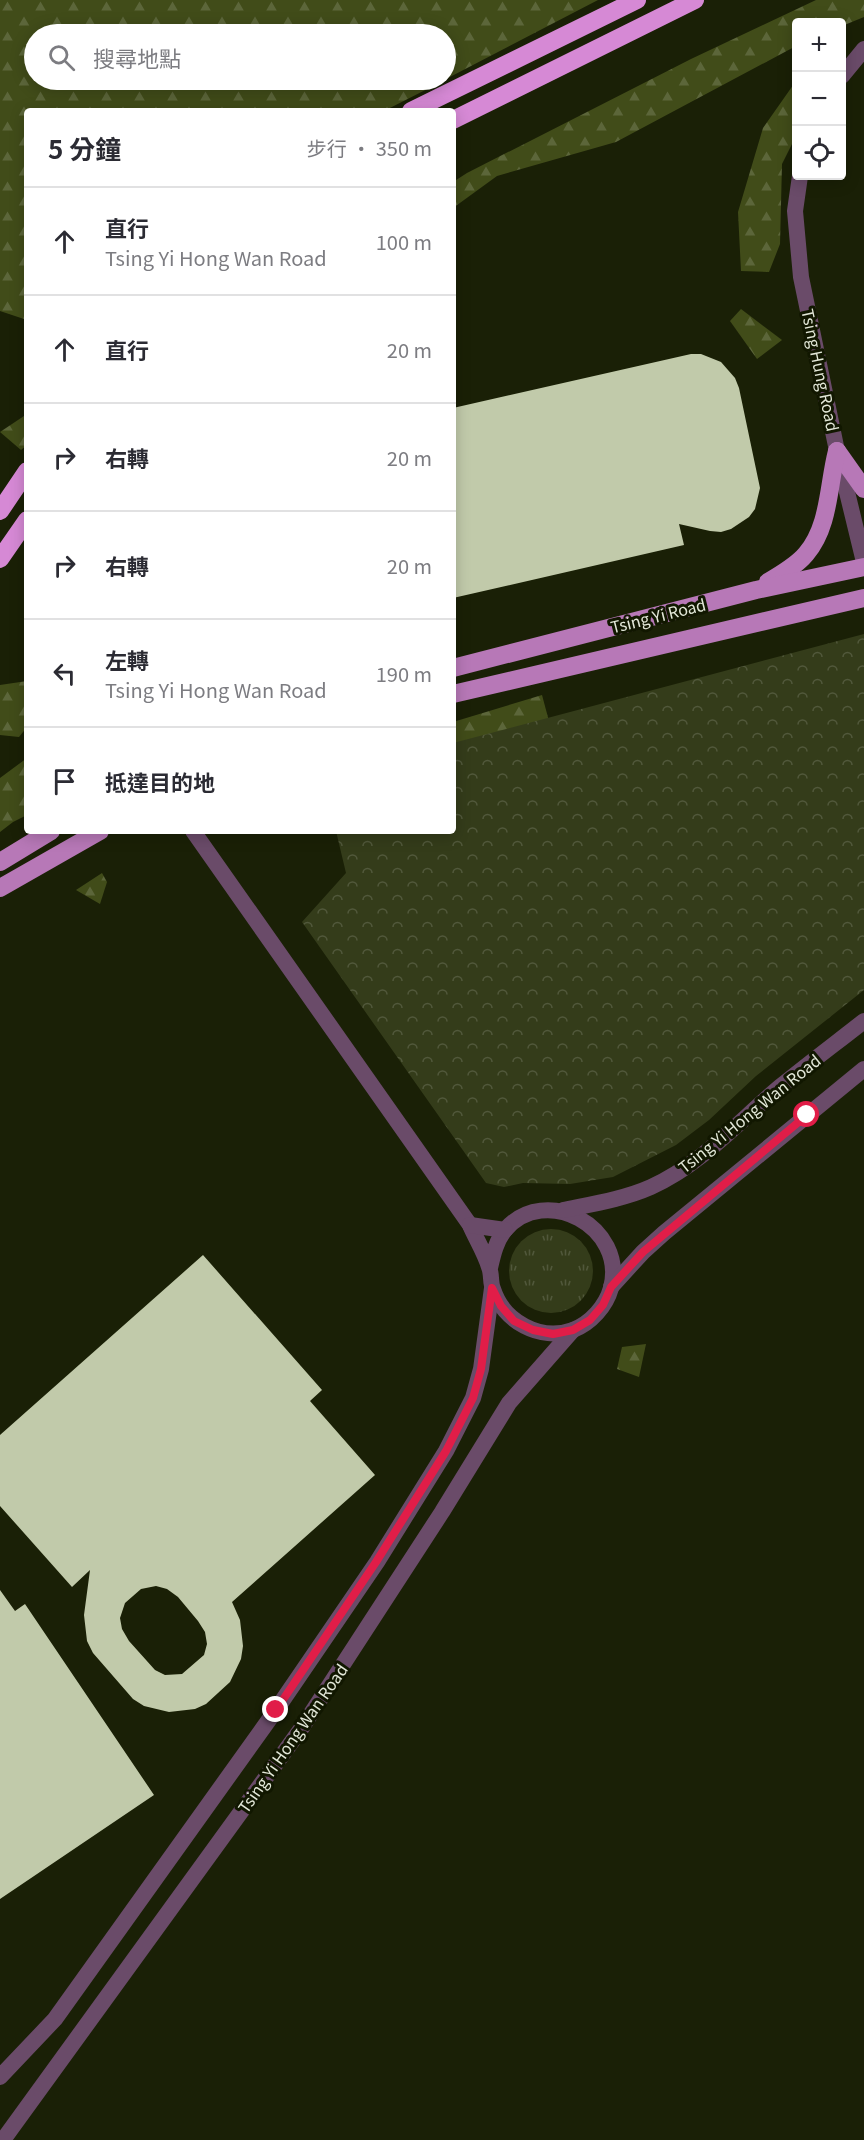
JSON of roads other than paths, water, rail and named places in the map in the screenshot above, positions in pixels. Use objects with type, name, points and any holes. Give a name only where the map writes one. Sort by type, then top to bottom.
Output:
[{"type":"highway","points":[[456,89],[637,0]]},
{"type":"highway","points":[[456,119],[695,0]]},
{"type":"highway","points":[[417,108],[454,90]]},
{"type":"highway","points":[[0,511],[24,475]]},
{"type":"highway","points":[[0,559],[24,524]]},
{"type":"main road","points":[[837,451],[864,489]]},
{"type":"main road","points":[[756,590],[795,565],[814,543],[823,520],[837,451]]},
{"type":"main road","name":"Tsing Yi Road","points":[[456,667],[756,590],[864,567]]},
{"type":"main road","name":"Tsing Yi Road","points":[[456,693],[864,598]]},
{"type":"main road","points":[[0,862],[46,834]]},
{"type":"main road","points":[[0,888],[95,834]]},
{"type":"street","points":[[845,72],[864,49]]},
{"type":"street","name":"Tsing Hung Road","points":[[799,180],[795,212],[801,277],[837,451],[864,561]]},
{"type":"street","points":[[195,834],[470,1225],[490,1268]]},
{"type":"street","name":"Tsing Yi Hong Wan Road","points":[[559,1211],[617,1198],[651,1187],[676,1173],[704,1155],[781,1086],[864,1021]]},
{"type":"street","points":[[611,1287],[613,1266],[607,1246],[596,1229],[579,1217],[559,1211],[539,1211],[520,1218],[505,1230],[494,1248],[490,1268],[492,1288],[501,1306],[514,1321],[533,1330],[553,1334],[573,1330],[597,1313],[611,1287],[664,1233],[864,1069]]},
{"type":"street","points":[[470,1225],[505,1230]]},
{"type":"street","name":"Tsing Yi Hong Wan Road","points":[[0,2077],[55,2019],[276,1710],[376,1562],[446,1451],[473,1398],[481,1369],[492,1288]]},
{"type":"street","name":"Tsing Yi Hong Wan Road","points":[[3,2140],[302,1729],[442,1512],[509,1403],[573,1330]]}]
